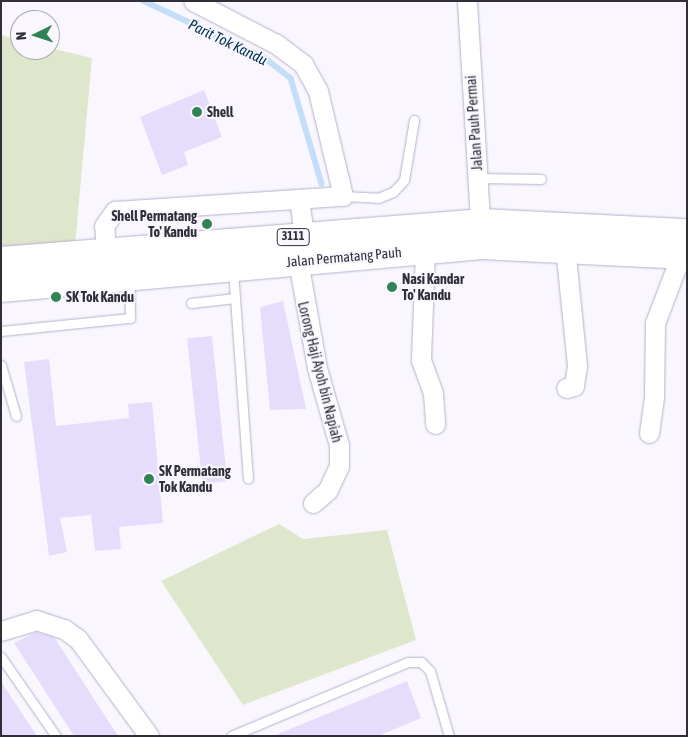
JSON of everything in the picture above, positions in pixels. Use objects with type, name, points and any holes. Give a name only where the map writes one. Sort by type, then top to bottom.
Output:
[{"type":"main road","name":"Jalan Permatang Pauh","points":[[1,288],[115,269],[301,249],[481,234],[685,248]]},
{"type":"main road","name":"Jalan Permatang Pauh","points":[[1,261],[115,269],[233,267],[301,249],[425,250],[481,234],[565,247],[685,248]]},
{"type":"street","points":[[115,269],[104,226],[115,210],[343,196],[318,91],[303,64],[276,44],[193,1]]},
{"type":"street","name":"Jalan Pauh Permai","points":[[467,1],[481,234]]},
{"type":"street","name":"Lorong Haji Ayoh bin Napiah","points":[[300,199],[301,249],[317,368],[339,445],[339,466],[328,490],[313,503]]},
{"type":"street","points":[[565,247],[577,366],[574,386],[566,388]]},
{"type":"street","points":[[649,432],[654,396],[656,323],[685,248]]},
{"type":"street","points":[[425,250],[421,360],[433,393],[435,424]]},
{"type":"street","points":[[1,631],[36,620],[50,622],[78,639],[149,736]]},
{"type":"lane","points":[[343,196],[378,198],[393,192],[404,180],[414,120]]},
{"type":"lane","points":[[478,178],[541,179]]},
{"type":"lane","points":[[233,267],[248,478]]},
{"type":"lane","points":[[1,331],[130,318],[115,269]]},
{"type":"lane","points":[[191,302],[235,298]]},
{"type":"lane","points":[[1,366],[16,416]]},
{"type":"lane","points":[[1,657],[56,736]]},
{"type":"lane","points":[[231,736],[408,662],[421,662],[430,671],[448,736]]},
{"type":"green space","points":[[1,35],[10,37],[10,60],[60,60],[60,50],[92,58],[75,245],[1,247]]},
{"type":"green space","points":[[279,524],[303,539],[387,530],[416,640],[243,705],[161,581]]},
{"type":"building","points":[[204,90],[222,137],[184,152],[188,165],[162,175],[140,117]]},
{"type":"building","points":[[283,301],[306,409],[270,410],[260,307]]},
{"type":"building","points":[[212,336],[227,481],[202,484],[187,339]]},
{"type":"building","points":[[49,359],[56,426],[129,418],[128,404],[152,402],[163,523],[119,527],[121,549],[95,551],[91,515],[60,518],[67,552],[49,556],[24,362]]},
{"type":"building","points":[[36,632],[54,637],[118,736],[74,736],[14,643]]},
{"type":"building","points":[[1,681],[15,703],[37,736],[1,736]]},
{"type":"building","points":[[407,681],[421,718],[378,736],[273,736]]},
{"type":"waterway","name":"Parit Tok Kandu","points":[[144,1],[265,58],[291,78],[322,184]]},
{"type":"place","name":"Shell","points":[[197,112]]},
{"type":"place","name":"Shell Permatang To' Kandu","points":[[207,224]]},
{"type":"place","name":"Nasi Kandar To' Kandu","points":[[392,287]]},
{"type":"place","name":"SK Tok Kandu","points":[[56,297]]},
{"type":"place","name":"SK Permatang Tok Kandu","points":[[149,479]]}]
